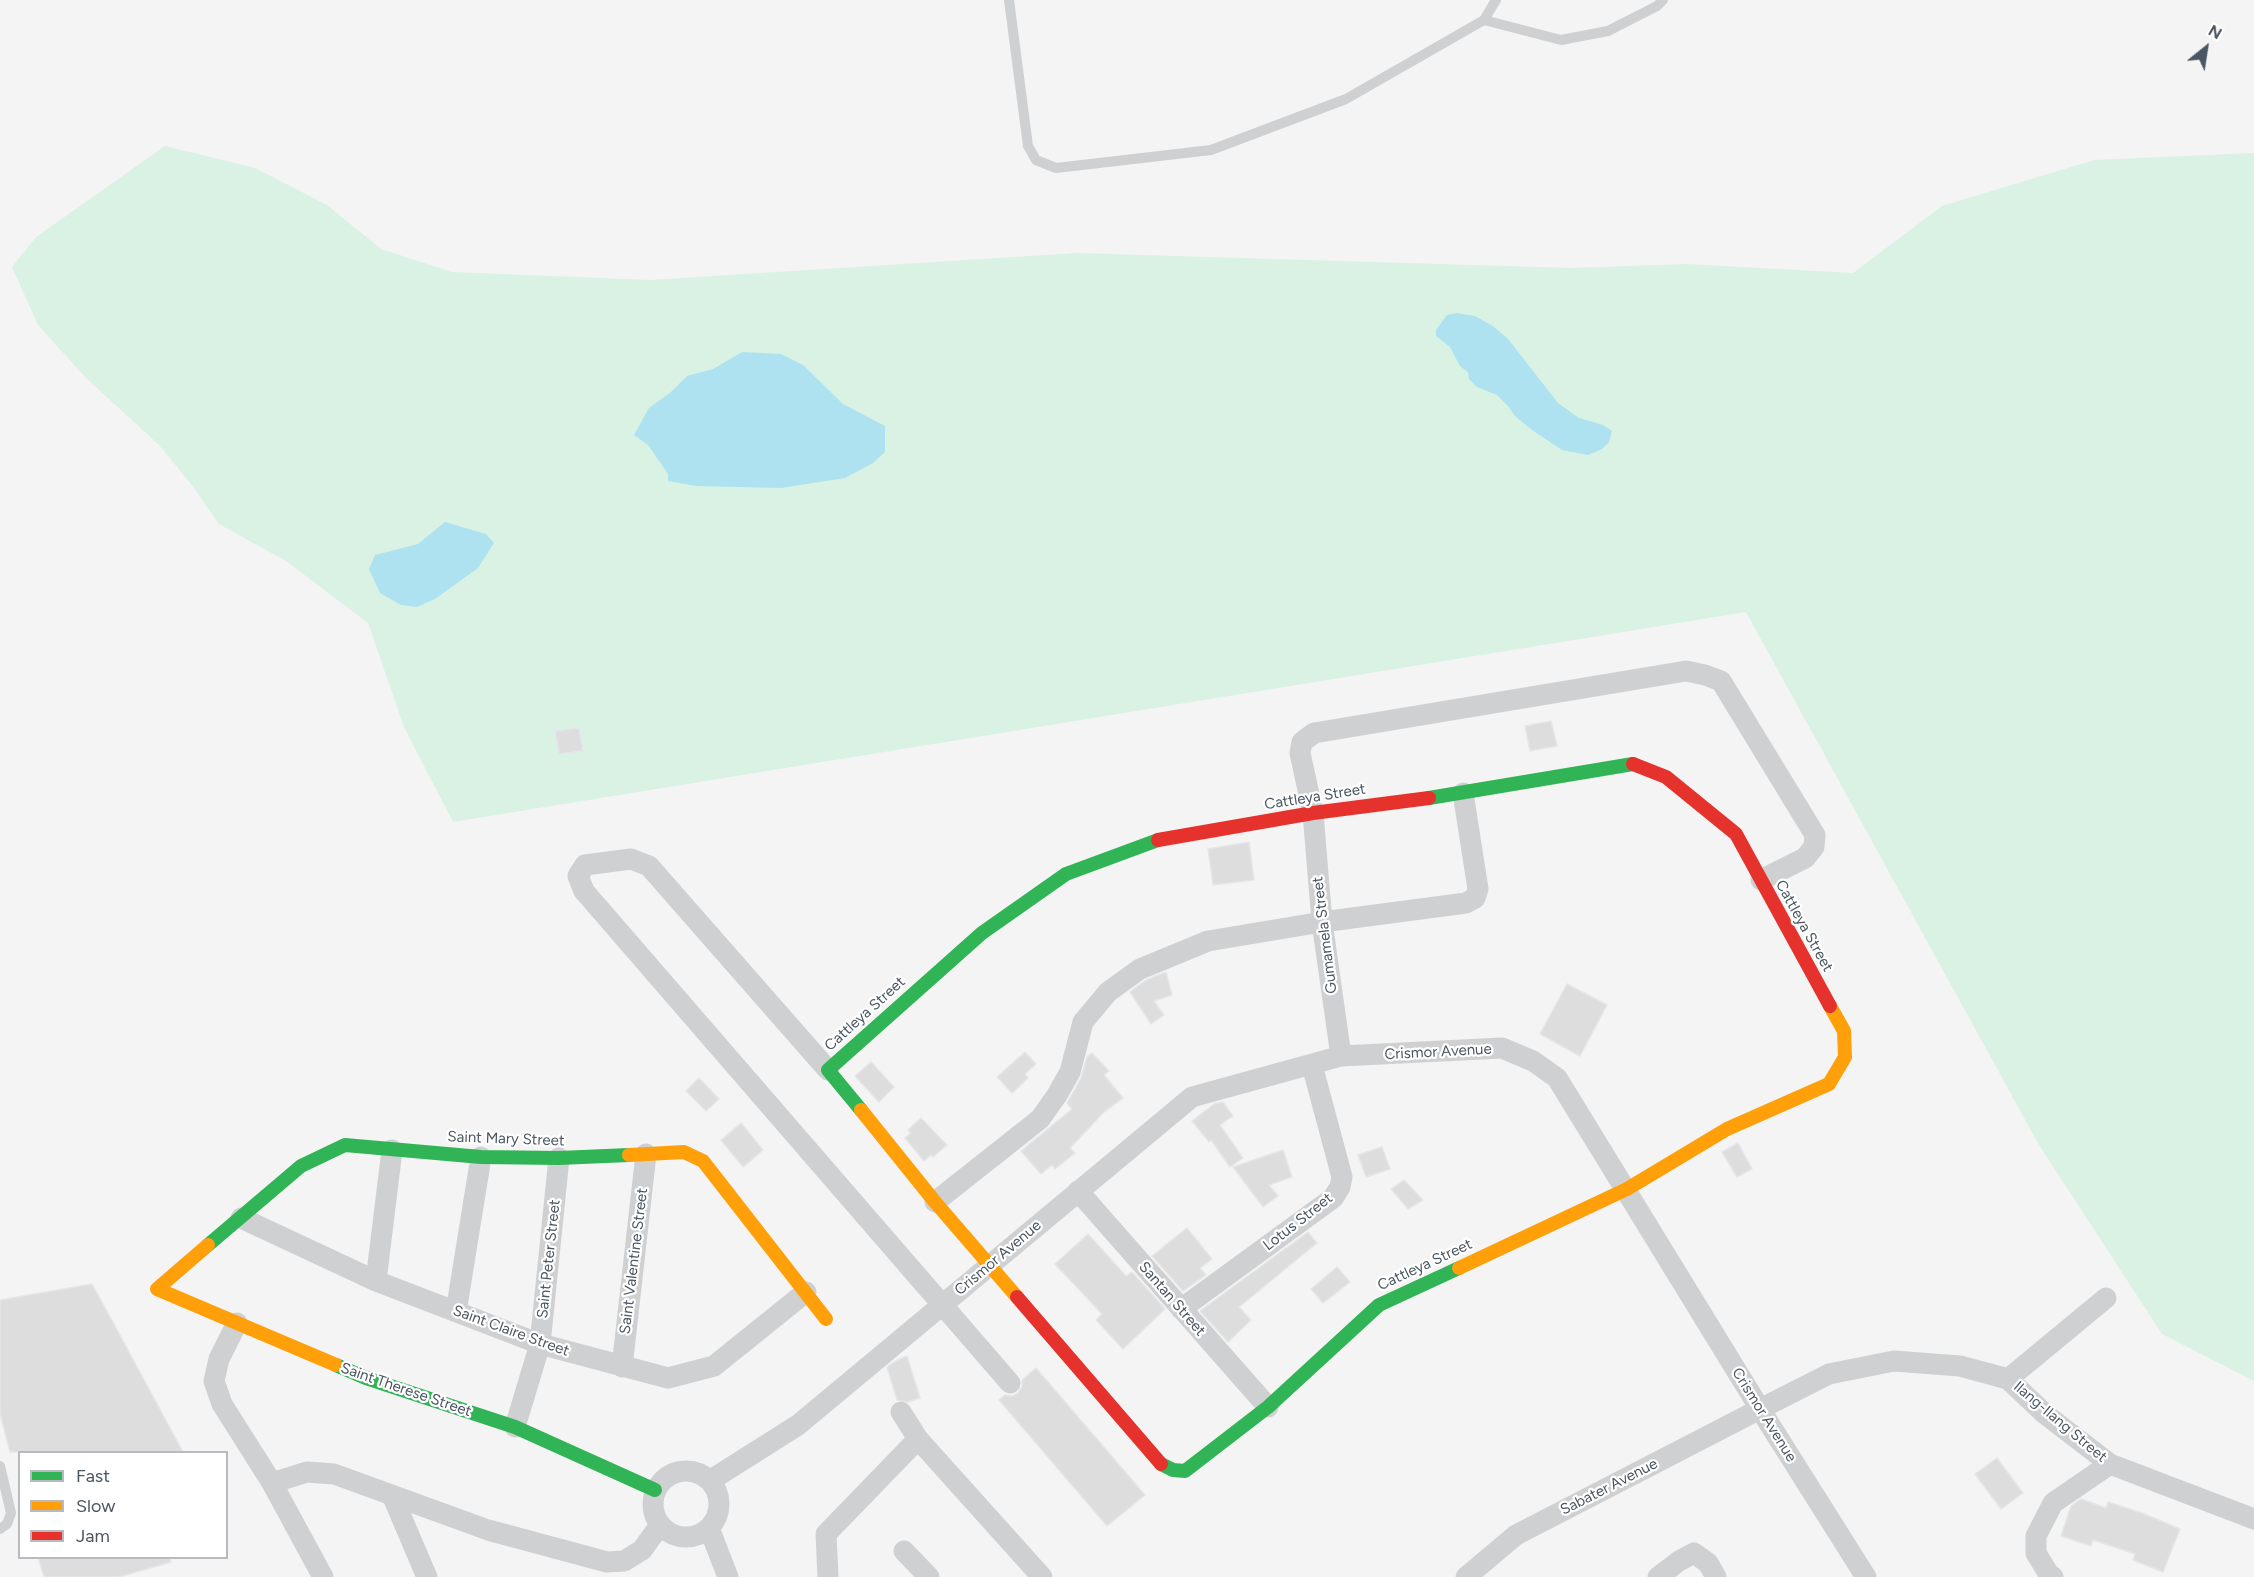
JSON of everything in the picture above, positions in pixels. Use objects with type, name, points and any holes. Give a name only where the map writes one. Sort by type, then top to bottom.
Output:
[{"type":"street","name":"Gumamela Street","points":[[1341,1056],[1322,922],[1313,813],[1300,753],[1302,742],[1314,733],[1686,671],[1705,675],[1721,681],[1815,836],[1814,847],[1805,858],[1761,880]]},
{"type":"street","name":"Cattleya Street","points":[[1633,764],[1666,777],[1736,834],[1844,1031],[1845,1057],[1829,1084],[1727,1129],[1627,1189],[1379,1305],[1268,1407],[1185,1471],[1161,1464],[935,1202],[828,1070],[982,933],[1066,874],[1152,841],[1313,813],[1463,794],[1633,764]]},
{"type":"street","points":[[935,1202],[1040,1119],[1070,1072],[1083,1022],[1108,992],[1140,969],[1208,941],[1322,922],[1466,903],[1475,898],[1478,889],[1463,794]]},
{"type":"street","points":[[828,1070],[649,866],[631,859],[585,865],[578,876],[584,891],[1010,1383]]},
{"type":"street","name":"Crismor Avenue","points":[[711,1480],[798,1425],[1192,1097],[1341,1056],[1502,1048],[1533,1061],[1557,1078],[1866,1577]]},
{"type":"street","name":"Lotus Street","points":[[1181,1309],[1333,1198],[1340,1187],[1342,1177],[1312,1065]]},
{"type":"street","name":"Saint Mary Street","points":[[157,1289],[302,1166],[345,1145],[481,1157],[559,1158],[684,1152],[703,1161],[826,1319]]},
{"type":"street","points":[[376,1281],[392,1150]]},
{"type":"street","name":"Saint Valentine Street","points":[[622,1367],[646,1154]]},
{"type":"street","points":[[456,1312],[481,1157]]},
{"type":"street","name":"Saint Peter Street","points":[[515,1427],[540,1344],[559,1158]]},
{"type":"street","name":"Santan Street","points":[[1078,1191],[1268,1407]]},
{"type":"street","name":"Saint Claire Street","points":[[241,1218],[376,1281],[540,1344],[668,1378],[714,1366],[806,1292]]},
{"type":"street","name":"Saint Therese Street","points":[[157,1289],[366,1378],[515,1427],[655,1490]]},
{"type":"street","points":[[2008,1379],[2106,1298]]},
{"type":"street","points":[[237,1323],[219,1359],[214,1381],[222,1404],[272,1483],[323,1577]]},
{"type":"street","name":"Ilang-Ilang Street","points":[[1760,1408],[1829,1374],[1894,1361],[1960,1366],[2008,1379],[2045,1414],[2110,1464],[2254,1519]]},
{"type":"street","name":"Sabater Avenue","points":[[1466,1577],[1516,1535],[1760,1408]]},
{"type":"street","points":[[901,1412],[918,1439],[1041,1577]]},
{"type":"street","points":[[828,1577],[826,1534],[918,1439]]},
{"type":"street","points":[[2053,1577],[2036,1553],[2036,1536],[2053,1503],[2110,1464]]},
{"type":"street","points":[[680,1470],[697,1471],[711,1480],[720,1499],[716,1520],[709,1528],[690,1537],[668,1532],[660,1525],[652,1508],[655,1490],[665,1477],[680,1470]]},
{"type":"street","points":[[272,1483],[307,1472],[334,1474],[488,1530],[607,1562],[624,1561],[642,1550],[660,1525]]},
{"type":"street","points":[[392,1495],[427,1577]]},
{"type":"street","points":[[709,1528],[728,1577]]},
{"type":"street","points":[[904,1551],[929,1577]]},
{"type":"street","points":[[1658,1577],[1694,1553],[1708,1563],[1716,1577]]},
{"type":"lane","points":[[1009,0],[1028,146],[1036,160],[1056,168],[1211,150],[1346,99],[1484,20],[1496,0]]},
{"type":"lane","points":[[1484,20],[1561,40],[1608,31],[1657,6],[1663,0]]},
{"type":"lane","points":[[0,1466],[11,1513],[7,1524],[0,1529]]},
{"type":"green space","points":[[165,146],[255,168],[327,205],[381,249],[452,272],[650,280],[1077,253],[1571,268],[1687,264],[1853,273],[1942,206],[2094,160],[2254,153],[2254,1381],[2162,1334],[2039,1145],[1746,612],[453,822],[404,727],[368,623],[286,561],[219,524],[191,484],[159,445],[85,377],[38,325],[12,267],[36,237]]},
{"type":"water","points":[[1457,313],[1475,316],[1493,326],[1508,339],[1558,403],[1579,418],[1603,425],[1612,431],[1609,442],[1602,449],[1588,455],[1562,450],[1515,416],[1497,395],[1477,387],[1469,379],[1468,372],[1460,366],[1450,347],[1436,336],[1436,330],[1447,315]]},
{"type":"water","points":[[742,352],[781,354],[803,365],[843,404],[885,426],[885,452],[873,463],[845,478],[781,488],[696,486],[668,481],[668,474],[648,445],[634,435],[649,408],[671,392],[687,376],[713,369]]},
{"type":"water","points":[[445,522],[486,534],[494,543],[478,568],[435,599],[417,607],[401,605],[380,593],[369,569],[375,555],[418,544]]},
{"type":"building","points":[[1551,721],[1557,746],[1530,751],[1525,726]]},
{"type":"building","points":[[579,728],[583,751],[559,754],[555,731]]},
{"type":"building","points":[[1249,842],[1254,880],[1213,885],[1208,849]]},
{"type":"building","points":[[1166,972],[1172,995],[1154,1001],[1164,1015],[1151,1024],[1130,992],[1146,980]]},
{"type":"building","points":[[1567,984],[1607,1005],[1580,1056],[1540,1034]]},
{"type":"building","points":[[1025,1052],[1036,1064],[1025,1074],[1028,1078],[1012,1093],[997,1077]]},
{"type":"building","points":[[1092,1053],[1109,1071],[1104,1075],[1123,1098],[1103,1113],[1070,1148],[1075,1153],[1055,1169],[1052,1165],[1041,1174],[1021,1151],[1072,1109],[1067,1103],[1081,1078],[1087,1057]]},
{"type":"building","points":[[871,1062],[894,1087],[879,1102],[855,1076]]},
{"type":"building","points":[[699,1078],[719,1099],[706,1111],[686,1091]]},
{"type":"building","points":[[1223,1102],[1233,1116],[1220,1125],[1243,1158],[1230,1167],[1211,1140],[1209,1142],[1192,1121],[1214,1104]]},
{"type":"building","points":[[921,1118],[947,1145],[933,1157],[931,1155],[924,1161],[905,1138],[911,1133],[908,1130]]},
{"type":"building","points":[[741,1123],[763,1150],[743,1167],[721,1140]]},
{"type":"building","points":[[1738,1143],[1752,1169],[1737,1177],[1722,1152]]},
{"type":"building","points":[[1382,1147],[1390,1169],[1366,1177],[1358,1155]]},
{"type":"building","points":[[1283,1150],[1292,1177],[1269,1185],[1278,1196],[1263,1207],[1233,1167]]},
{"type":"building","points":[[1404,1180],[1423,1200],[1408,1209],[1391,1189]]},
{"type":"building","points":[[1187,1228],[1212,1259],[1200,1268],[1206,1275],[1183,1291],[1152,1256]]},
{"type":"building","points":[[1308,1232],[1317,1243],[1239,1307],[1251,1320],[1228,1342],[1200,1311]]},
{"type":"building","points":[[1088,1234],[1126,1276],[1132,1272],[1165,1309],[1123,1349],[1096,1320],[1102,1314],[1055,1264]]},
{"type":"building","points":[[1337,1267],[1350,1282],[1323,1303],[1311,1289]]},
{"type":"building","points":[[92,1284],[182,1451],[10,1452],[0,1414],[0,1300]]},
{"type":"building","points":[[907,1356],[920,1398],[908,1402],[897,1400],[887,1367]]},
{"type":"building","points":[[1036,1368],[1145,1495],[1107,1526],[999,1400],[1005,1395],[1012,1396],[1018,1393],[1022,1387],[1022,1380]]},
{"type":"building","points":[[1997,1458],[2023,1493],[2001,1509],[1975,1474]]},
{"type":"building","points":[[2081,1499],[2106,1508],[2108,1502],[2180,1529],[2163,1572],[2133,1560],[2135,1554],[2093,1540],[2091,1546],[2061,1536],[2071,1506]]},
{"type":"building","points":[[39,1559],[170,1559],[171,1562],[119,1577],[44,1577]]},
{"type":"traffic: fast","points":[[1429,798],[1633,764]]},
{"type":"traffic: fast","points":[[861,1110],[828,1070],[982,933],[1066,874],[1158,840]]},
{"type":"traffic: fast","points":[[208,1245],[301,1166],[345,1145],[481,1157],[559,1158],[629,1155]]},
{"type":"traffic: fast","points":[[1161,1464],[1173,1470],[1185,1471],[1268,1407],[1379,1305],[1459,1268]]},
{"type":"traffic: fast","points":[[336,1365],[366,1378],[515,1427],[655,1490]]},
{"type":"traffic: slow","points":[[1459,1268],[1627,1189],[1727,1129],[1829,1084],[1845,1057],[1844,1031],[1830,1006]]},
{"type":"traffic: slow","points":[[861,1110],[935,1202],[1017,1297]]},
{"type":"traffic: slow","points":[[629,1155],[684,1152],[703,1161],[826,1319]]},
{"type":"traffic: slow","points":[[208,1245],[157,1289],[336,1365]]},
{"type":"traffic: jam","points":[[1633,764],[1666,777],[1736,834],[1830,1006]]},
{"type":"traffic: jam","points":[[1158,840],[1313,813],[1429,798]]},
{"type":"traffic: jam","points":[[1017,1297],[1161,1464]]}]
